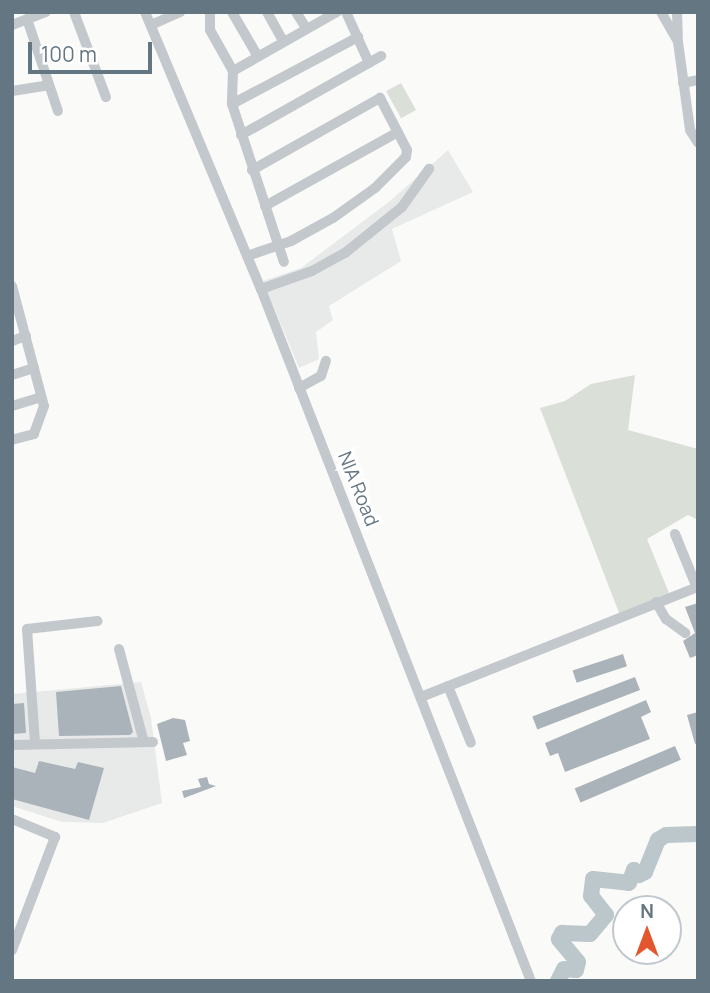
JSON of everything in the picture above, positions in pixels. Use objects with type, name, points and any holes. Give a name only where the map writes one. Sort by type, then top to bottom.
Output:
[{"type":"street","points":[[12,25],[46,12]]},
{"type":"street","points":[[74,12],[106,97]]},
{"type":"street","name":"NIA Road","points":[[145,12],[261,289],[531,981]]},
{"type":"street","points":[[151,25],[180,12]]},
{"type":"street","points":[[211,12],[210,30],[233,71],[232,104],[284,262]]},
{"type":"street","points":[[232,12],[257,55]]},
{"type":"street","points":[[267,12],[283,41]]},
{"type":"street","points":[[296,12],[306,28]]},
{"type":"street","points":[[233,71],[337,12]]},
{"type":"street","points":[[346,12],[369,63]]},
{"type":"street","points":[[662,12],[678,42]]},
{"type":"street","points":[[677,12],[678,42],[690,130],[698,142]]},
{"type":"street","points":[[27,19],[58,111]]},
{"type":"street","points":[[232,104],[358,37]]},
{"type":"street","points":[[241,135],[381,56]]},
{"type":"street","points":[[683,83],[698,80]]},
{"type":"street","points":[[12,91],[49,85]]},
{"type":"street","points":[[247,256],[278,246],[333,218],[375,188],[408,154],[380,98],[252,170]]},
{"type":"street","points":[[265,206],[398,132]]},
{"type":"street","points":[[261,289],[312,271],[345,253],[402,207],[429,169]]},
{"type":"street","points":[[12,286],[44,406],[34,433],[12,440]]},
{"type":"street","points":[[12,341],[26,337]]},
{"type":"street","points":[[299,388],[321,376],[326,361]]},
{"type":"street","points":[[12,374],[34,368]]},
{"type":"street","points":[[12,407],[41,397]]},
{"type":"street","points":[[421,697],[697,587],[675,534]]},
{"type":"street","points":[[656,602],[666,619],[685,633]]},
{"type":"street","points":[[35,743],[27,629],[98,621]]},
{"type":"street","points":[[12,746],[35,743],[148,742],[119,649]]},
{"type":"street","points":[[448,686],[471,743]]},
{"type":"street","points":[[12,950],[55,837],[13,821]]},
{"type":"shaded area","points":[[401,83],[416,110],[401,118],[386,91]]},
{"type":"shaded area","points":[[448,150],[473,192],[392,229],[401,261],[329,306],[333,320],[316,332],[319,359],[299,368],[263,281],[301,268],[390,201]]},
{"type":"shaded area","points":[[635,375],[628,430],[698,449],[698,520],[688,515],[647,539],[671,598],[621,618],[540,408],[565,401],[591,384]]},
{"type":"shaded area","points":[[141,682],[151,718],[162,803],[103,823],[62,822],[12,806],[12,694]]},
{"type":"building","points":[[698,603],[698,655],[690,658],[683,641],[695,633],[685,607]]},
{"type":"building","points":[[623,654],[627,666],[577,683],[573,670]]},
{"type":"building","points":[[635,677],[640,690],[537,729],[532,716]]},
{"type":"building","points":[[121,686],[133,732],[130,735],[59,736],[56,692]]},
{"type":"building","points":[[646,700],[651,712],[641,717],[650,739],[565,772],[558,753],[550,756],[545,743]]},
{"type":"building","points":[[24,703],[26,733],[12,734],[12,704]]},
{"type":"building","points":[[698,712],[698,743],[695,744],[687,715]]},
{"type":"building","points":[[173,718],[185,720],[190,741],[183,743],[187,755],[166,761],[157,724]]},
{"type":"building","points":[[675,746],[681,760],[581,802],[575,789]]},
{"type":"building","points":[[39,761],[75,769],[78,762],[104,768],[89,820],[12,799],[12,767],[35,773]]},
{"type":"building","points":[[207,777],[209,784],[216,786],[184,798],[182,791],[201,787],[198,779]]},
{"type":"waterway","points":[[558,981],[564,969],[576,970],[578,962],[559,939],[562,933],[590,934],[606,915],[591,896],[593,879],[629,883],[634,870],[639,875],[645,872],[658,840],[666,835],[698,834]]}]
